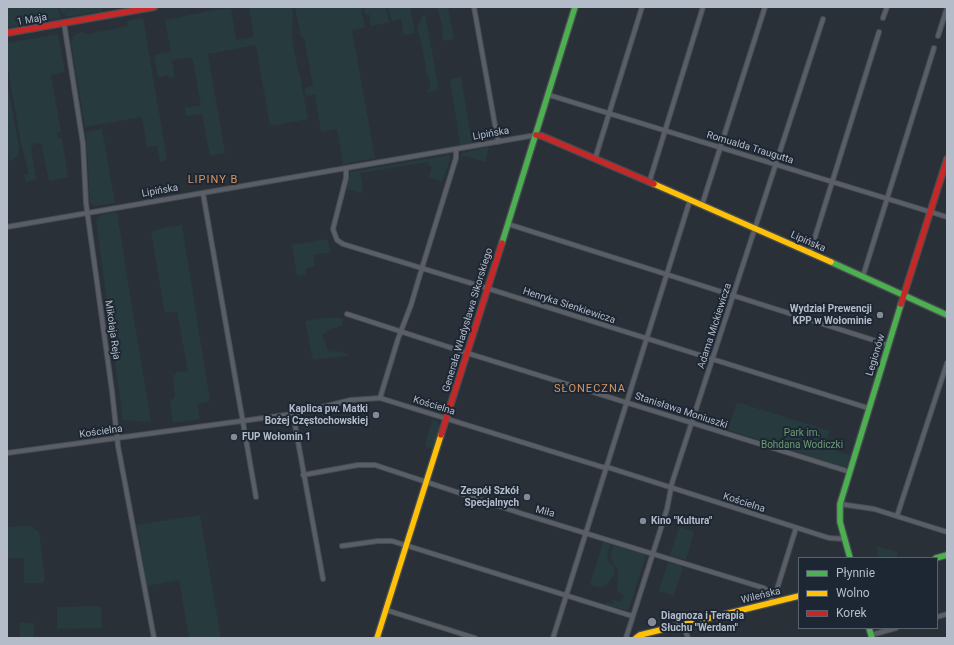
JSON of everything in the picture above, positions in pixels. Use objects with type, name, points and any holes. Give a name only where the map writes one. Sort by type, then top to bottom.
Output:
[{"type":"street","name":"1 Maja","points":[[7,33],[154,7]]},
{"type":"street","points":[[474,7],[498,142]]},
{"type":"street","name":"Generała Władysława Sikorskiego","points":[[377,638],[576,7]]},
{"type":"street","points":[[595,159],[642,7]]},
{"type":"street","points":[[649,183],[703,7]]},
{"type":"street","points":[[702,206],[765,7]]},
{"type":"street","points":[[883,18],[887,7]]},
{"type":"street","points":[[938,36],[947,8]]},
{"type":"street","name":"Adama Mickiewicza","points":[[626,638],[667,510],[672,483],[823,19]]},
{"type":"street","name":"Mikołaja Reja","points":[[64,23],[83,144],[88,213],[117,438],[154,638]]},
{"type":"street","points":[[810,253],[879,32]]},
{"type":"street","points":[[863,276],[934,48]]},
{"type":"street","name":"Romualda Traugutta","points":[[549,95],[947,217]]},
{"type":"street","name":"Lipińska","points":[[7,227],[536,135],[542,136],[690,200],[863,276],[947,315]]},
{"type":"street","points":[[380,398],[400,332],[411,305],[456,158],[456,149]]},
{"type":"street","name":"Legionów","points":[[850,557],[839,515],[840,504],[868,408],[947,159]]},
{"type":"street","name":"Henryka Sienkiewicza","points":[[346,168],[346,178],[334,225],[334,232],[337,240],[343,244],[868,408]]},
{"type":"street","points":[[203,193],[256,497]]},
{"type":"street","points":[[553,638],[648,339],[690,200]]},
{"type":"street","points":[[508,224],[889,345]]},
{"type":"street","name":"Stanisława Moniuszki","points":[[347,314],[400,332],[850,472]]},
{"type":"street","points":[[897,516],[947,363]]},
{"type":"street","name":"Kościelna","points":[[7,453],[293,414],[351,400],[380,398],[602,467],[607,467],[831,539],[844,539]]},
{"type":"street","points":[[293,414],[323,579]]},
{"type":"street","name":"Miła","points":[[303,475],[358,465],[368,464],[380,467],[764,588],[769,592]]},
{"type":"street","points":[[840,504],[874,509],[947,532]]},
{"type":"street","points":[[772,603],[769,592],[775,591],[777,588],[796,528]]},
{"type":"street","points":[[342,546],[383,540],[392,541],[632,616]]},
{"type":"street","name":"Wileńska","points":[[636,638],[640,635],[798,596]]},
{"type":"street","points":[[386,610],[475,638]]},
{"type":"street","points":[[684,624],[688,638]]},
{"type":"street","points":[[871,636],[893,629]]},
{"type":"green space","points":[[7,7],[58,7],[61,18],[27,24],[27,20],[21,20],[21,25],[7,28]]},
{"type":"green space","points":[[60,7],[102,7],[103,11],[66,17],[61,11]]},
{"type":"green space","points":[[249,7],[292,7],[292,39],[308,119],[270,126],[256,45],[208,54],[225,153],[210,156],[202,114],[186,116],[185,108],[201,105],[192,57],[172,60],[175,77],[169,78],[168,75],[158,77],[154,55],[171,52],[165,20],[215,10],[231,8],[236,40],[254,37]]},
{"type":"green space","points":[[295,7],[361,7],[365,27],[352,30],[375,158],[343,164],[337,129],[321,132],[315,95],[306,96],[304,88],[313,86],[304,37],[301,37]]},
{"type":"green space","points":[[364,7],[386,7],[389,22],[371,26],[369,14],[365,15]]},
{"type":"green space","points":[[388,7],[410,7],[415,33],[404,35],[401,19],[392,21]]},
{"type":"green space","points":[[437,7],[448,7],[454,39],[443,41],[442,25]]},
{"type":"green space","points":[[425,14],[439,90],[427,92],[427,90],[430,89],[430,81],[427,74],[417,27]]},
{"type":"green space","points":[[143,18],[167,159],[160,162],[157,146],[147,147],[142,117],[85,127],[71,42],[76,34],[82,32],[87,34],[128,26],[127,21]]},
{"type":"green space","points":[[58,34],[65,72],[51,75],[61,132],[57,133],[59,139],[62,139],[68,177],[49,181],[41,143],[34,144],[31,148],[36,179],[26,182],[24,175],[29,174],[21,143],[7,64],[7,43]]},
{"type":"green space","points":[[461,77],[472,143],[460,145],[450,79]]},
{"type":"green space","points":[[7,81],[19,147],[18,155],[9,161],[7,150]]},
{"type":"green space","points":[[102,129],[115,203],[95,206],[90,203],[86,132]]},
{"type":"green space","points":[[489,147],[485,162],[464,156],[460,160],[462,153]]},
{"type":"green space","points":[[449,155],[451,157],[442,182],[429,177],[432,167],[429,166],[428,162],[360,173],[363,188],[361,193],[347,189],[350,172]]},
{"type":"green space","points":[[117,212],[151,422],[123,420],[96,221],[101,215]]},
{"type":"green space","points":[[182,225],[210,401],[198,404],[200,419],[173,423],[170,402],[175,397],[173,375],[176,375],[176,372],[188,371],[177,312],[165,313],[151,232],[163,228]]},
{"type":"green space","points":[[327,239],[331,252],[313,255],[315,266],[305,269],[306,274],[297,276],[292,245]]},
{"type":"green space","points":[[326,318],[343,318],[342,326],[331,329],[322,335],[329,352],[336,351],[351,355],[313,360],[305,321]]},
{"type":"green space","name":"Park im. Bohdana Wodiczki","points":[[737,402],[830,431],[825,447],[850,455],[846,468],[728,430]]},
{"type":"green space","points":[[432,420],[437,421],[440,426],[434,449],[426,447],[425,445]]},
{"type":"green space","points":[[200,515],[221,638],[189,638],[179,580],[147,586],[137,525]]},
{"type":"green space","points":[[31,526],[39,532],[45,580],[43,583],[24,583],[24,558],[7,558],[7,527]]},
{"type":"green space","points":[[679,527],[694,532],[686,560],[670,555]]},
{"type":"green space","points":[[603,542],[610,544],[607,560],[614,567],[615,571],[614,575],[605,587],[602,586],[602,588],[590,585]]},
{"type":"green space","points":[[613,545],[646,555],[628,611],[606,604],[606,602],[613,604],[614,600],[621,602],[624,595],[617,591],[618,569],[610,559]]},
{"type":"green space","points":[[876,546],[897,552],[898,557],[879,557]]},
{"type":"green space","points":[[668,562],[683,567],[674,596],[659,591]]},
{"type":"green space","points":[[101,606],[102,628],[57,629],[57,607]]},
{"type":"green space","points":[[20,623],[34,623],[34,638],[20,638]]},
{"type":"traffic: fast","points":[[502,243],[575,7]]},
{"type":"traffic: fast","points":[[831,262],[947,315]]},
{"type":"traffic: fast","points":[[850,557],[840,522],[840,504],[901,304]]},
{"type":"traffic: fast","points":[[938,557],[947,555]]},
{"type":"traffic: fast","points":[[869,629],[872,638]]},
{"type":"traffic: slow","points":[[654,184],[831,262]]},
{"type":"traffic: slow","points":[[377,638],[441,435]]},
{"type":"traffic: slow","points":[[636,638],[640,635],[798,596]]},
{"type":"traffic: jam","points":[[7,33],[154,7]]},
{"type":"traffic: jam","points":[[536,135],[542,136],[654,184]]},
{"type":"traffic: jam","points":[[901,304],[947,159]]},
{"type":"traffic: jam","points":[[441,435],[502,243]]},
{"type":"place","name":"Wydział Prewencji KPP w Wołominie","points":[[880,315]]},
{"type":"place","name":"Kaplica pw. Matki Bożej Częstochowskiej","points":[[376,415]]},
{"type":"place","name":"FUP Wołomin 1","points":[[234,437]]},
{"type":"place","name":"Zespół Szkół Specjalnych","points":[[527,497]]},
{"type":"place","name":"Kino \"Kultura\"","points":[[643,521]]},
{"type":"place","name":"Diagnoza i Terapia Słuchu \"Werdam\"","points":[[652,622]]},
{"type":"district","name":"LIPINY B","points":[[213,180]]},
{"type":"district","name":"SŁONECZNA","points":[[590,389]]}]
